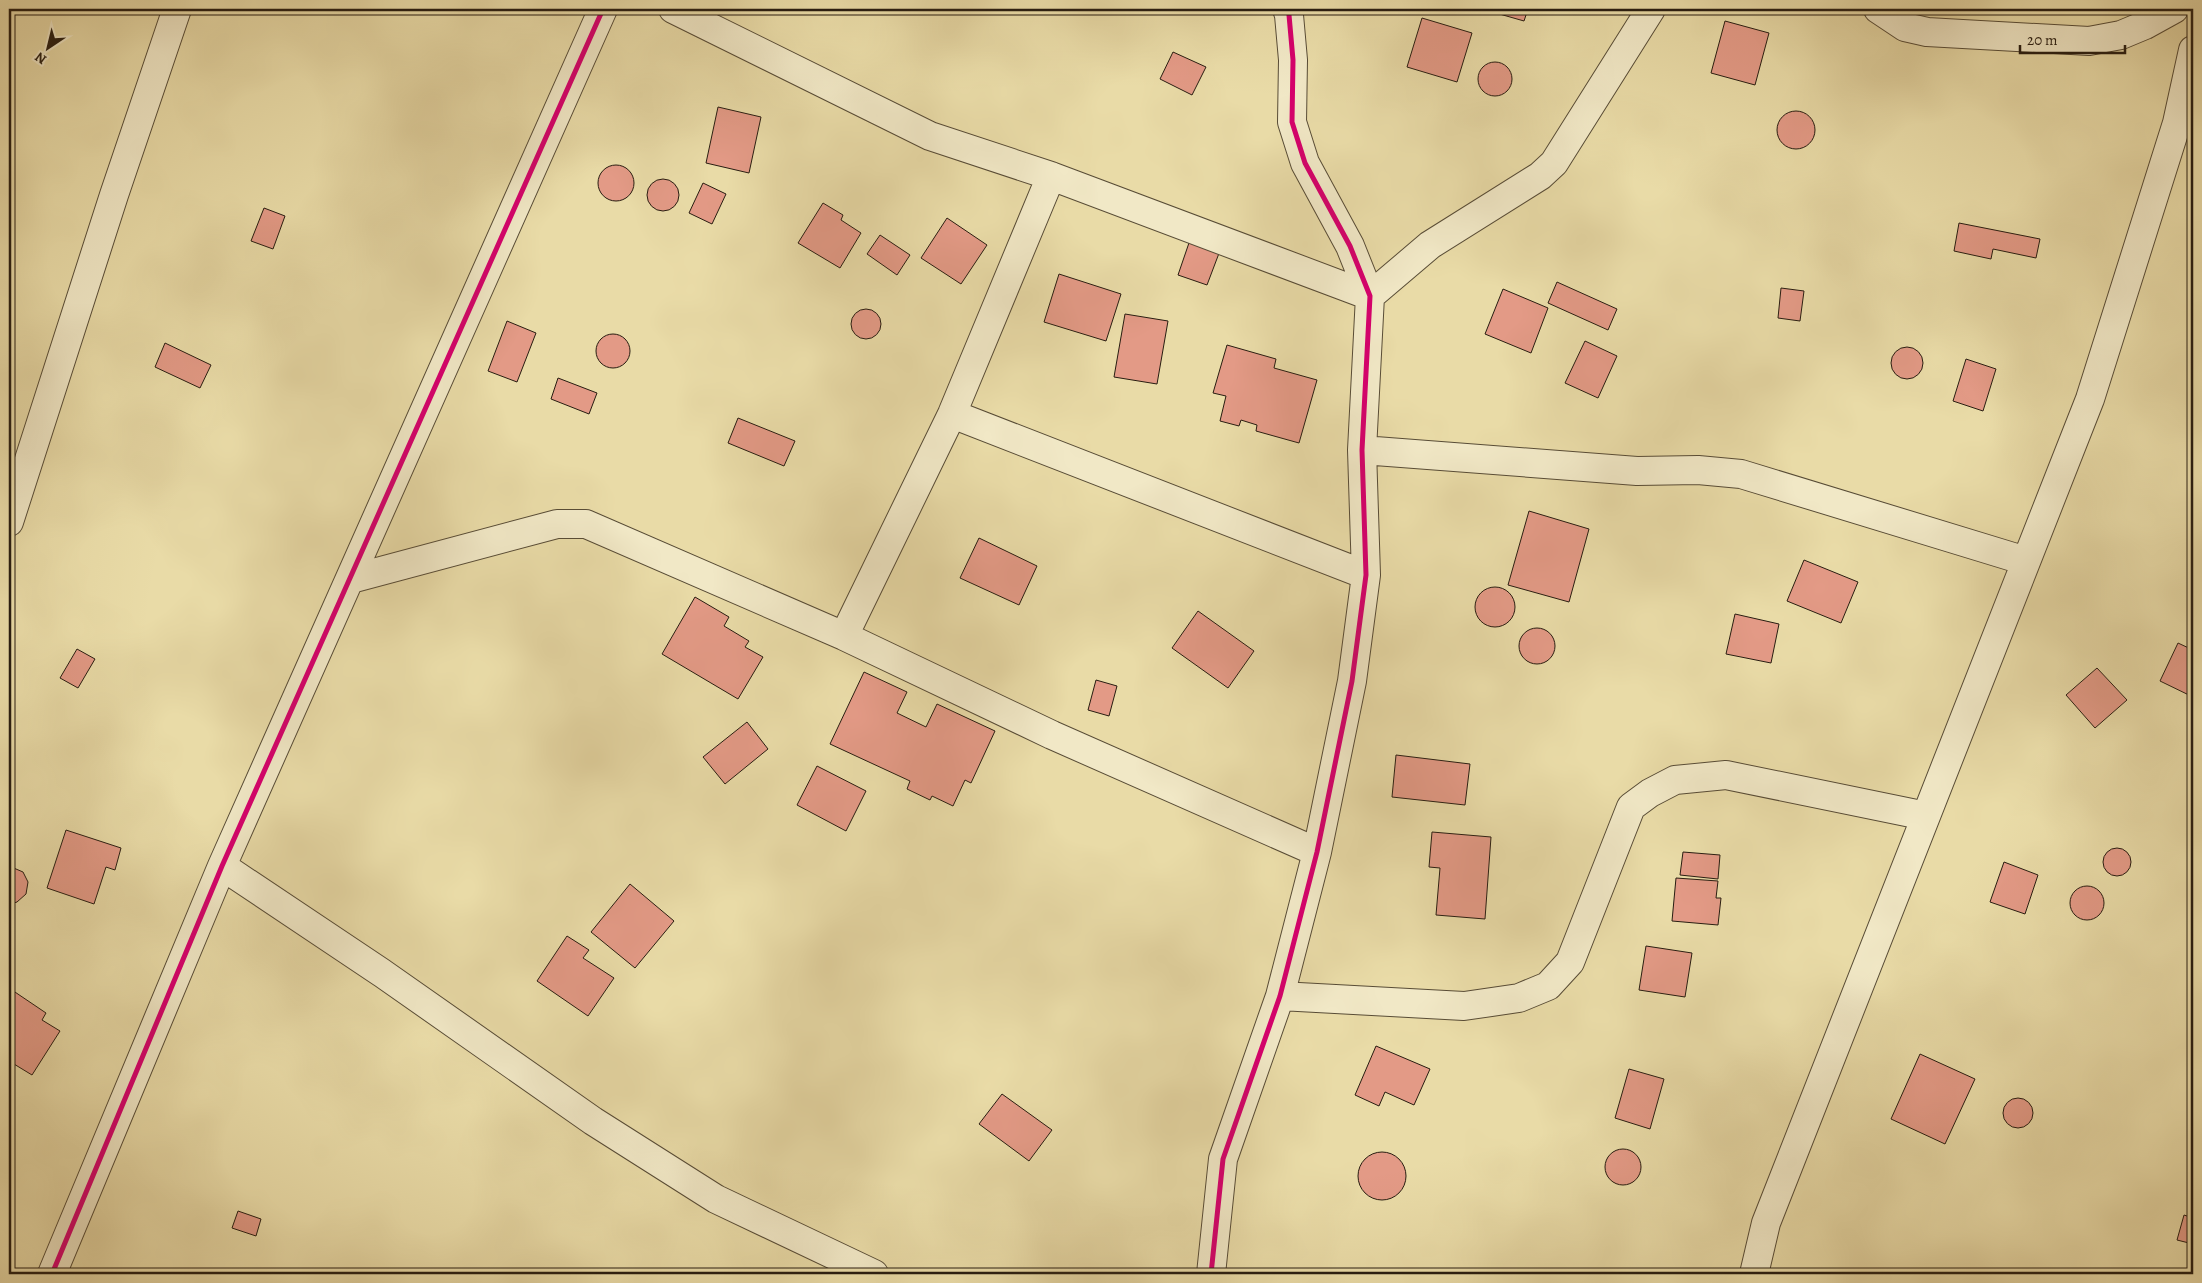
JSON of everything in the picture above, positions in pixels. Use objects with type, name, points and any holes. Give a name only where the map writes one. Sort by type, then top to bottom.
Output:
[{"type":"street","points":[[9,522],[114,195],[177,9]]},
{"type":"street","points":[[52,1274],[222,866],[603,9]]},
{"type":"street","points":[[673,9],[930,136],[1051,176],[1370,296]]},
{"type":"street","points":[[1211,1274],[1223,1159],[1280,996],[1317,852],[1352,681],[1366,575],[1362,450],[1370,296],[1350,246],[1305,163],[1292,122],[1293,60],[1287,9]]},
{"type":"street","points":[[1370,296],[1430,244],[1540,176],[1554,163],[1651,9]]},
{"type":"street","points":[[1878,9],[1905,27],[1927,32],[2089,41],[2120,35],[2145,25],[2174,9]]},
{"type":"street","points":[[1754,1274],[1766,1223],[2090,400],[2177,123],[2193,50]]},
{"type":"street","points":[[844,636],[952,414],[1051,176]]},
{"type":"street","points":[[952,414],[1366,575]]},
{"type":"street","points":[[1362,450],[1637,471],[1698,470],[1741,474],[2026,561]]},
{"type":"street","points":[[351,579],[557,524],[586,524],[844,636],[1052,735],[1317,852]]},
{"type":"street","points":[[1280,996],[1464,1006],[1519,998],[1548,986],[1570,962],[1631,807],[1650,793],[1675,780],[1726,775],[1926,816]]},
{"type":"street","points":[[222,866],[398,984],[593,1121],[708,1194],[874,1274]]},
{"type":"building","points":[[1482,9],[1528,9],[1524,21]]},
{"type":"building","points":[[1422,18],[1472,33],[1457,82],[1407,67]]},
{"type":"building","points":[[1725,21],[1769,33],[1755,85],[1711,73]]},
{"type":"building","points":[[1173,52],[1206,67],[1192,95],[1160,79]]},
{"type":"building","points":[[1495,62],[1502,63],[1507,67],[1511,72],[1511,86],[1507,91],[1502,95],[1495,96],[1488,95],[1483,91],[1479,86],[1478,79],[1479,72],[1483,67],[1488,63]]},
{"type":"building","points":[[718,107],[761,117],[749,173],[706,163]]},
{"type":"building","points":[[1796,111],[1810,116],[1815,130],[1810,144],[1796,149],[1782,144],[1777,130],[1782,116]]},
{"type":"building","points":[[616,165],[629,170],[634,183],[629,196],[616,201],[603,196],[598,183],[603,170]]},
{"type":"building","points":[[663,179],[669,180],[674,184],[678,189],[678,201],[674,206],[669,210],[663,211],[657,210],[652,206],[648,201],[647,195],[648,189],[652,184],[657,180]]},
{"type":"building","points":[[703,183],[726,194],[712,224],[689,213]]},
{"type":"building","points":[[823,203],[843,215],[841,220],[861,233],[840,268],[798,243]]},
{"type":"building","points":[[264,208],[285,216],[273,249],[251,241]]},
{"type":"building","points":[[947,218],[987,245],[961,284],[921,258]]},
{"type":"building","points":[[1959,223],[2040,239],[2036,258],[1993,249],[1991,259],[1954,251]]},
{"type":"building","points":[[880,235],[910,255],[897,275],[867,254]]},
{"type":"building","points":[[1191,237],[1221,248],[1207,285],[1178,275]]},
{"type":"building","points":[[1059,274],[1121,294],[1106,341],[1044,322]]},
{"type":"building","points":[[1557,282],[1617,309],[1608,330],[1548,303]]},
{"type":"building","points":[[1781,288],[1804,291],[1800,321],[1778,318]]},
{"type":"building","points":[[1503,289],[1548,308],[1531,353],[1485,334]]},
{"type":"building","points":[[866,309],[877,313],[881,324],[877,335],[866,339],[855,335],[851,324],[855,313]]},
{"type":"building","points":[[1125,314],[1168,321],[1157,384],[1114,377]]},
{"type":"building","points":[[507,321],[536,333],[517,382],[488,371]]},
{"type":"building","points":[[613,334],[625,339],[630,351],[625,363],[613,368],[601,363],[596,351],[601,339]]},
{"type":"building","points":[[1585,341],[1617,356],[1598,398],[1565,383]]},
{"type":"building","points":[[165,343],[211,365],[200,388],[155,367]]},
{"type":"building","points":[[1227,345],[1276,359],[1274,368],[1317,380],[1299,443],[1256,431],[1257,425],[1241,420],[1239,426],[1220,421],[1226,396],[1213,393]]},
{"type":"building","points":[[1907,347],[1913,348],[1918,352],[1922,357],[1922,369],[1918,374],[1913,378],[1907,379],[1901,378],[1896,374],[1892,369],[1891,363],[1892,357],[1896,352],[1901,348]]},
{"type":"building","points":[[1966,359],[1996,369],[1983,411],[1953,401]]},
{"type":"building","points":[[558,378],[597,393],[589,414],[551,399]]},
{"type":"building","points":[[738,418],[795,441],[784,466],[728,443]]},
{"type":"building","points":[[1529,511],[1589,529],[1569,602],[1508,585]]},
{"type":"building","points":[[979,538],[1037,566],[1019,605],[960,578]]},
{"type":"building","points":[[1804,560],[1858,582],[1841,623],[1787,601]]},
{"type":"building","points":[[1499,587],[1506,590],[1512,596],[1515,607],[1514,615],[1506,624],[1499,627],[1491,627],[1484,624],[1476,615],[1475,603],[1478,596],[1487,588]]},
{"type":"building","points":[[695,597],[729,617],[724,626],[749,641],[745,647],[763,657],[738,699],[662,654]]},
{"type":"building","points":[[1198,611],[1254,651],[1228,688],[1172,648]]},
{"type":"building","points":[[1735,614],[1779,624],[1771,663],[1726,654]]},
{"type":"building","points":[[1537,628],[1544,629],[1550,633],[1554,639],[1554,653],[1550,659],[1544,663],[1537,664],[1530,663],[1524,659],[1520,653],[1519,646],[1520,639],[1524,633],[1530,629]]},
{"type":"building","points":[[2178,643],[2193,650],[2193,697],[2160,681]]},
{"type":"building","points":[[77,649],[95,659],[78,688],[60,678]]},
{"type":"building","points":[[2097,668],[2127,700],[2095,728],[2066,695]]},
{"type":"building","points":[[864,672],[907,692],[897,713],[926,727],[937,704],[995,731],[971,783],[965,780],[953,806],[932,796],[930,800],[907,789],[910,781],[830,744]]},
{"type":"building","points":[[1096,680],[1117,686],[1109,716],[1088,710]]},
{"type":"building","points":[[747,722],[768,749],[725,784],[703,757]]},
{"type":"building","points":[[1396,755],[1470,764],[1465,805],[1392,797]]},
{"type":"building","points":[[817,766],[866,791],[846,831],[797,805]]},
{"type":"building","points":[[66,830],[121,848],[115,870],[106,867],[94,904],[47,888]]},
{"type":"building","points":[[1432,832],[1491,837],[1485,919],[1436,915],[1440,868],[1429,867]]},
{"type":"building","points":[[2117,848],[2127,852],[2131,862],[2127,872],[2117,876],[2107,872],[2103,862],[2107,852]]},
{"type":"building","points":[[1683,852],[1720,855],[1718,879],[1680,875]]},
{"type":"building","points":[[2004,862],[2038,875],[2025,914],[1990,902]]},
{"type":"building","points":[[9,866],[23,872],[28,882],[26,894],[17,902],[11,904],[9,903]]},
{"type":"building","points":[[1676,878],[1718,881],[1716,898],[1721,898],[1718,925],[1672,921]]},
{"type":"building","points":[[630,884],[674,921],[635,968],[591,932]]},
{"type":"building","points":[[2087,886],[2099,891],[2104,903],[2099,915],[2087,920],[2075,915],[2070,903],[2075,891]]},
{"type":"building","points":[[567,936],[589,950],[583,958],[614,978],[588,1016],[537,981]]},
{"type":"building","points":[[1646,946],[1692,953],[1685,997],[1639,990]]},
{"type":"building","points":[[9,988],[46,1013],[42,1020],[60,1031],[32,1075],[9,1061]]},
{"type":"building","points":[[1376,1046],[1430,1069],[1414,1105],[1385,1092],[1379,1106],[1355,1095]]},
{"type":"building","points":[[1920,1054],[1975,1079],[1945,1144],[1891,1119]]},
{"type":"building","points":[[1629,1069],[1664,1079],[1650,1129],[1615,1118]]},
{"type":"building","points":[[1002,1094],[1052,1130],[1029,1161],[979,1124]]},
{"type":"building","points":[[2018,1098],[2029,1102],[2033,1113],[2029,1124],[2018,1128],[2007,1124],[2003,1113],[2007,1102]]},
{"type":"building","points":[[1623,1149],[1636,1154],[1641,1167],[1636,1180],[1623,1185],[1610,1180],[1605,1167],[1610,1154]]},
{"type":"building","points":[[1377,1152],[1387,1152],[1399,1159],[1406,1171],[1406,1181],[1399,1193],[1387,1200],[1377,1200],[1369,1196],[1362,1189],[1358,1181],[1358,1171],[1362,1163],[1369,1156]]},
{"type":"building","points":[[238,1211],[261,1219],[256,1236],[232,1228]]},
{"type":"building","points":[[2184,1215],[2193,1218],[2193,1244],[2177,1240]]},
{"type":"cycle path","points":[[52,1274],[222,866],[603,9]]},
{"type":"cycle path","points":[[1211,1274],[1223,1159],[1280,996],[1317,852],[1352,681],[1366,575],[1362,450],[1370,296],[1350,246],[1305,163],[1292,122],[1293,60],[1287,9]]}]
